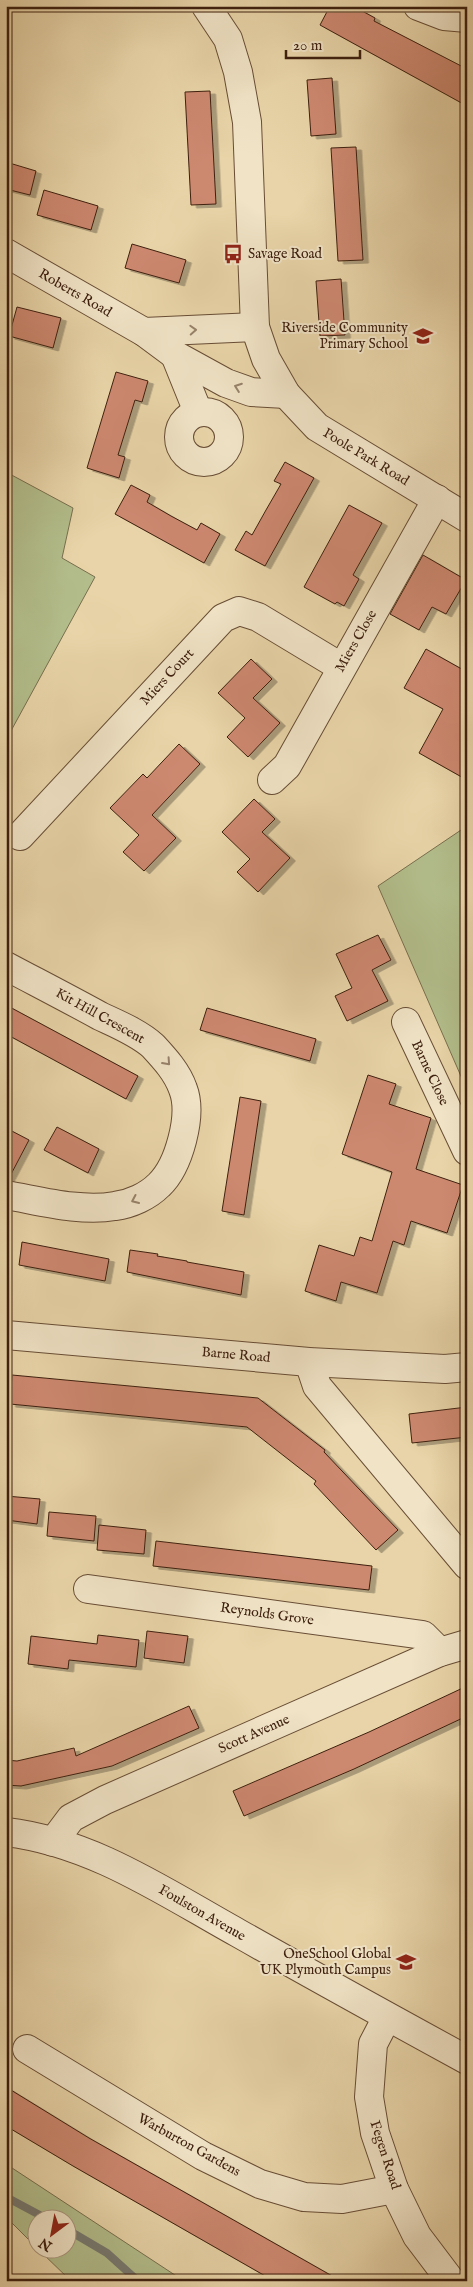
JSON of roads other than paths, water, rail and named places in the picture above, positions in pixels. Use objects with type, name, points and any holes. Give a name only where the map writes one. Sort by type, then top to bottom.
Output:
[{"type":"street","points":[[418,6],[444,16],[467,18]]},
{"type":"street","points":[[144,332],[255,327],[247,122],[238,72],[228,39],[213,9]]},
{"type":"street","name":"Roberts Road","points":[[6,253],[144,332],[175,355],[226,383],[251,392],[286,394]]},
{"type":"street","name":"Poole Park Road","points":[[255,327],[266,359],[286,394],[317,428],[467,518]]},
{"type":"street","points":[[175,355],[198,412]]},
{"type":"street","name":"Miers Close","points":[[272,780],[287,766],[341,667],[437,500]]},
{"type":"street","name":"Miers Court","points":[[20,836],[223,618],[239,611],[258,618],[341,667]]},
{"type":"street","name":"Kit Hill Crescent","points":[[6,966],[116,1024],[151,1045],[174,1070],[184,1091],[186,1117],[182,1140],[172,1165],[160,1185],[136,1200],[115,1206],[88,1208],[6,1196]]},
{"type":"street","name":"Barne Close","points":[[406,1022],[467,1151]]},
{"type":"street","name":"Barne Road","points":[[6,1335],[310,1362],[446,1369],[467,1367]]},
{"type":"street","points":[[310,1362],[316,1386],[467,1565]]},
{"type":"street","name":"Reynolds Grove","points":[[88,1588],[423,1635],[440,1652]]},
{"type":"street","name":"Scott Avenue","points":[[54,1842],[71,1818],[105,1800],[440,1652],[467,1644]]},
{"type":"street","name":"Foulston Avenue","points":[[6,1832],[54,1842],[90,1853],[147,1881],[387,2017],[467,2060]]},
{"type":"street","name":"Fegen Road","points":[[387,2017],[373,2044],[369,2097],[375,2133],[394,2189],[417,2236],[451,2281]]},
{"type":"street","name":"Warburton Gardens","points":[[27,2049],[203,2156],[260,2184],[304,2197],[342,2199],[394,2189]]},
{"type":"waterway","points":[[6,2197],[30,2210]]},
{"type":"waterway","points":[[78,2236],[107,2253],[138,2281]]},
{"type":"place","name":"Savage Road","points":[[233,254]]},
{"type":"place","name":"Riverside Community Primary School","points":[[423,336]]},
{"type":"place","name":"OneSchool Global UK Plymouth Campus","points":[[406,1962]]}]
